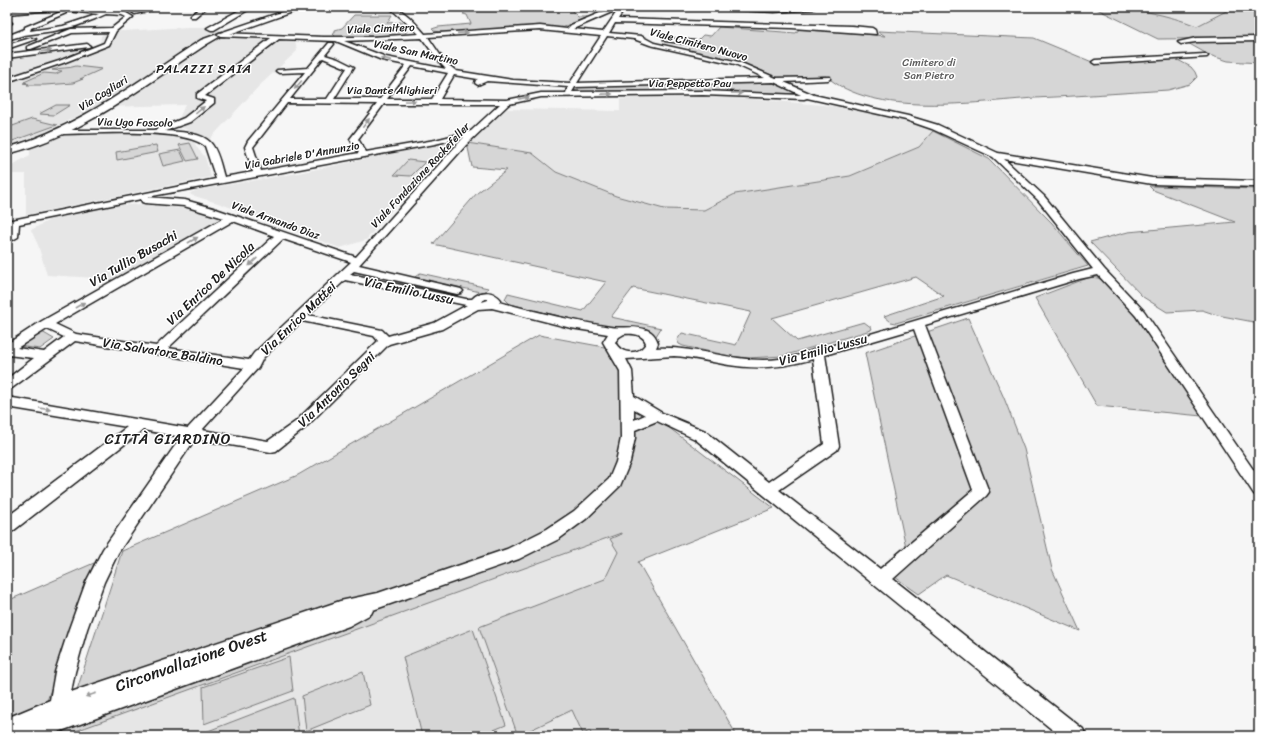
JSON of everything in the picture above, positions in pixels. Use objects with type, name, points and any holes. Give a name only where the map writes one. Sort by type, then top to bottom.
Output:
[{"type":"main road","points":[[215,35],[250,7]]},
{"type":"main road","name":"Via Cagliari","points":[[7,151],[60,132],[93,115],[215,35],[303,7]]},
{"type":"street","points":[[7,12],[63,7]]},
{"type":"street","points":[[26,31],[35,32],[76,25],[111,7]]},
{"type":"street","points":[[135,12],[142,7]]},
{"type":"street","points":[[54,8],[69,11],[127,14],[161,7]]},
{"type":"street","points":[[193,16],[204,7]]},
{"type":"street","points":[[392,7],[404,16],[424,36],[441,66]]},
{"type":"street","points":[[433,7],[488,7]]},
{"type":"street","points":[[569,30],[572,26],[610,11],[608,7]]},
{"type":"street","points":[[721,7],[774,10],[813,7]]},
{"type":"street","points":[[809,13],[813,7]]},
{"type":"street","points":[[568,95],[572,84],[606,33],[619,9]]},
{"type":"street","points":[[619,9],[625,22]]},
{"type":"street","points":[[26,31],[27,28],[38,22],[69,11]]},
{"type":"street","points":[[74,16],[91,12]]},
{"type":"street","points":[[7,80],[61,62],[107,44],[113,30],[130,17],[127,14]]},
{"type":"street","points":[[603,14],[611,16],[614,20],[625,22],[794,27],[859,29],[872,30],[874,33],[794,27]]},
{"type":"street","points":[[794,27],[802,20]]},
{"type":"street","points":[[8,38],[54,23]]},
{"type":"street","points":[[71,32],[75,29],[76,25]]},
{"type":"street","name":"Viale Cimitero","points":[[340,41],[529,29],[569,30]]},
{"type":"street","points":[[15,55],[71,32],[113,30]]},
{"type":"street","name":"Viale Cimitero Nuovo","points":[[569,30],[695,43]]},
{"type":"street","points":[[288,38],[297,33]]},
{"type":"street","name":"Viale San Martino","points":[[215,35],[324,39],[340,41],[384,59],[410,64],[441,66],[465,74],[513,82]]},
{"type":"street","points":[[152,132],[183,122],[211,102],[200,96],[277,37]]},
{"type":"street","name":"Viale Cimitero Nuovo","points":[[634,37],[652,44],[737,63],[777,81],[828,78]]},
{"type":"street","points":[[8,38],[51,39]]},
{"type":"street","points":[[7,47],[33,39]]},
{"type":"street","points":[[324,39],[331,41],[331,44]]},
{"type":"street","points":[[1095,62],[1205,56],[1181,42],[1196,40],[1259,39]]},
{"type":"street","points":[[258,174],[249,147],[331,44],[340,41]]},
{"type":"street","points":[[7,56],[107,44]]},
{"type":"street","points":[[322,56],[336,60],[351,67],[329,101]]},
{"type":"street","points":[[364,154],[354,140],[410,64]]},
{"type":"street","points":[[279,71],[310,70]]},
{"type":"street","points":[[435,101],[453,71]]},
{"type":"street","points":[[465,74],[503,103]]},
{"type":"street","points":[[482,88],[477,81],[489,79]]},
{"type":"street","points":[[513,82],[572,84],[777,81],[812,97],[908,118],[935,127],[996,155],[1152,181],[1259,184]]},
{"type":"street","points":[[513,82],[537,89],[541,95]]},
{"type":"street","name":"Via Peppetto Pau","points":[[541,95],[702,93],[812,97]]},
{"type":"street","name":"Via Dante Alighieri","points":[[285,101],[435,101],[503,103],[541,95]]},
{"type":"street","name":"Viale Fondazione Rockefeller","points":[[351,268],[463,143],[475,133],[503,103]]},
{"type":"street","name":"Via Ugo Foscolo","points":[[183,122],[180,131],[186,135]]},
{"type":"street","name":"Via Ugo Foscolo","points":[[60,132],[152,132],[186,135],[200,139],[208,144],[221,180]]},
{"type":"street","points":[[435,142],[475,133]]},
{"type":"street","points":[[435,142],[463,143]]},
{"type":"street","name":"Via Gabriele D'Annunzio","points":[[174,190],[221,180],[435,142]]},
{"type":"street","points":[[996,155],[1041,198],[1100,271],[1140,314],[1259,490]]},
{"type":"street","points":[[174,190],[185,203]]},
{"type":"street","name":"Viale Armando Diaz","points":[[160,197],[174,190]]},
{"type":"street","name":"Viale Armando Diaz","points":[[11,223],[119,201],[160,197],[234,217],[281,235],[351,268]]},
{"type":"street","name":"Via Tullio Busachi","points":[[7,350],[46,324],[234,217]]},
{"type":"street","points":[[7,240],[13,236],[11,223]]},
{"type":"street","name":"Via Enrico De Nicola","points":[[158,351],[281,235]]},
{"type":"street","name":"Via Emilio Lussu","points":[[351,268],[466,302],[477,301],[491,296],[495,300],[492,304],[571,324]]},
{"type":"street","name":"Via Enrico Mattei","points":[[59,706],[69,658],[78,629],[94,582],[111,549],[187,440],[209,413],[253,365],[258,356],[351,268]]},
{"type":"street","name":"Via Emilio Lussu","points":[[642,354],[677,352],[730,362],[762,364],[799,358],[1077,276],[1100,271]]},
{"type":"street","name":"Via Antonio Segni","points":[[7,402],[134,426],[187,440],[271,447],[300,425],[384,341],[438,326],[477,301]]},
{"type":"street","points":[[299,317],[378,333],[384,341]]},
{"type":"street","points":[[880,580],[981,492],[918,322]]},
{"type":"street","name":"Via Salvatore Baldino","points":[[46,324],[73,337],[253,365]]},
{"type":"street","points":[[571,324],[617,332],[634,330],[645,333],[652,339],[651,346],[626,371],[612,347],[610,338],[617,332]]},
{"type":"street","points":[[571,324],[627,356],[642,354]]},
{"type":"street","points":[[7,385],[73,337]]},
{"type":"street","name":"Via Emilio Lussu","points":[[652,339],[677,352]]},
{"type":"street","points":[[7,350],[46,356]]},
{"type":"street","points":[[768,490],[832,446],[818,352]]},
{"type":"street","name":"Circonvallazione Ovest","points":[[7,728],[59,706],[340,609],[378,601],[513,554],[553,534],[580,515],[615,482],[623,462],[628,438],[626,371]]},
{"type":"street","points":[[626,398],[657,416],[700,435],[1076,736]]},
{"type":"street","points":[[627,428],[657,416]]},
{"type":"street","points":[[7,526],[134,426]]},
{"type":"street","name":"Circonvallazione Ovest","points":[[11,736],[61,721],[343,620],[378,601]]},
{"type":"shaded area","points":[[1101,7],[1234,7],[1171,39],[1158,39],[1097,9]]},
{"type":"shaded area","points":[[205,27],[227,31],[232,36],[295,40],[297,51],[259,86],[209,140],[176,125],[185,105],[102,107],[85,112],[40,135],[7,146],[7,55],[100,44],[101,36],[106,32]]},
{"type":"shaded area","points":[[653,97],[729,97],[846,107],[911,121],[933,131],[919,147],[850,176],[735,194],[704,210],[664,209],[616,196],[556,172],[532,153],[467,143],[507,109],[620,111],[620,99]]},
{"type":"shaded area","points":[[62,135],[171,135],[185,138],[194,142],[205,157],[211,177],[26,215],[26,174],[8,174],[7,168],[30,155],[30,150],[26,148],[62,137]]},
{"type":"shaded area","points":[[443,143],[452,146],[435,166],[429,167],[366,240],[340,248],[221,204],[191,195],[190,193],[197,190],[298,173]]},
{"type":"shaded area","points":[[151,204],[194,210],[223,217],[113,279],[47,275],[38,245],[31,230],[57,216],[120,205]]},
{"type":"shaded area","points":[[621,533],[738,736],[61,736]]},
{"type":"green space","points":[[572,7],[573,8],[570,9],[578,17],[587,17],[562,28],[538,27],[447,33],[434,31],[432,29],[438,27],[471,24],[467,15],[463,14],[469,9]]},
{"type":"green space","points":[[1101,7],[1124,8],[1149,12],[1174,18],[1197,26],[1234,7],[1259,7],[1259,38],[1158,39],[1097,9]]},
{"type":"green space","points":[[354,15],[392,15],[387,23],[401,22],[402,28],[407,31],[404,35],[336,37],[332,33],[335,33],[335,30],[342,28]]},
{"type":"green space","name":"Cimitero di San Pietro","points":[[719,27],[796,33],[800,28],[885,36],[878,31],[1034,38],[1097,64],[1176,59],[1191,67],[1197,77],[1190,84],[1168,90],[955,104],[897,102],[870,98],[846,89],[826,76],[779,78],[742,63],[687,51],[703,35],[711,36]]},
{"type":"green space","points":[[1259,40],[1259,63],[1228,61],[1209,55],[1186,42]]},
{"type":"green space","points":[[76,66],[102,69],[73,83],[27,85],[29,84],[23,83],[27,83],[24,82],[44,73],[56,74],[62,71],[52,70]]},
{"type":"green space","points":[[773,83],[797,94],[701,91],[575,93],[577,86]]},
{"type":"green space","points":[[56,105],[70,105],[54,115],[39,114]]},
{"type":"green space","points":[[32,119],[57,125],[7,143],[7,128]]},
{"type":"green space","points":[[933,131],[989,159],[1052,223],[1088,266],[896,323],[891,322],[884,316],[944,296],[916,277],[772,318],[797,341],[864,322],[872,328],[871,330],[783,356],[748,358],[730,356],[683,346],[679,344],[677,340],[682,333],[736,345],[751,312],[633,288],[611,317],[661,328],[656,336],[648,338],[510,304],[505,299],[508,293],[583,311],[606,282],[433,244],[477,193],[507,170],[472,167],[467,143],[532,153],[556,172],[616,196],[664,209],[704,210],[735,194],[850,176],[919,147]]},
{"type":"green space","points":[[190,143],[198,159],[187,161],[179,145]]},
{"type":"green space","points":[[156,145],[158,152],[117,160],[116,152]]},
{"type":"green space","points":[[180,150],[185,161],[163,166],[159,154]]},
{"type":"green space","points":[[408,160],[425,162],[411,176],[394,175]]},
{"type":"green space","points":[[1149,186],[1259,189],[1259,323],[1217,315],[1202,310],[1167,312],[1143,297],[1090,242],[1128,232],[1235,222],[1153,190]]},
{"type":"green space","points":[[420,273],[488,288],[486,291],[480,292],[415,277]]},
{"type":"green space","points":[[1090,277],[1105,281],[1132,312],[1202,416],[1097,406],[1035,298]]},
{"type":"green space","points":[[968,318],[1004,398],[1024,449],[1052,569],[1080,631],[946,575],[919,594],[885,570],[907,552],[865,353]]},
{"type":"green space","points":[[42,332],[54,339],[40,349],[18,346]]},
{"type":"green space","points":[[539,335],[615,349],[619,371],[638,404],[774,508],[638,562],[737,736],[592,736],[590,731],[583,734],[572,710],[518,736],[479,627],[605,579],[618,552],[610,539],[621,533],[62,736],[122,551],[298,475]]},
{"type":"green space","points":[[94,563],[35,736],[7,736],[7,601]]},
{"type":"green space","points":[[473,629],[506,725],[479,736],[422,736],[403,657]]},
{"type":"green space","points":[[289,657],[293,691],[204,724],[203,687]]},
{"type":"green space","points":[[363,672],[370,705],[306,731],[302,696]]},
{"type":"green space","points":[[294,698],[299,736],[195,736]]},
{"type":"district","name":"PALAZZI SAIA","points":[[204,68]]},
{"type":"district","name":"CITTÀ GIARDINO","points":[[168,439]]}]
